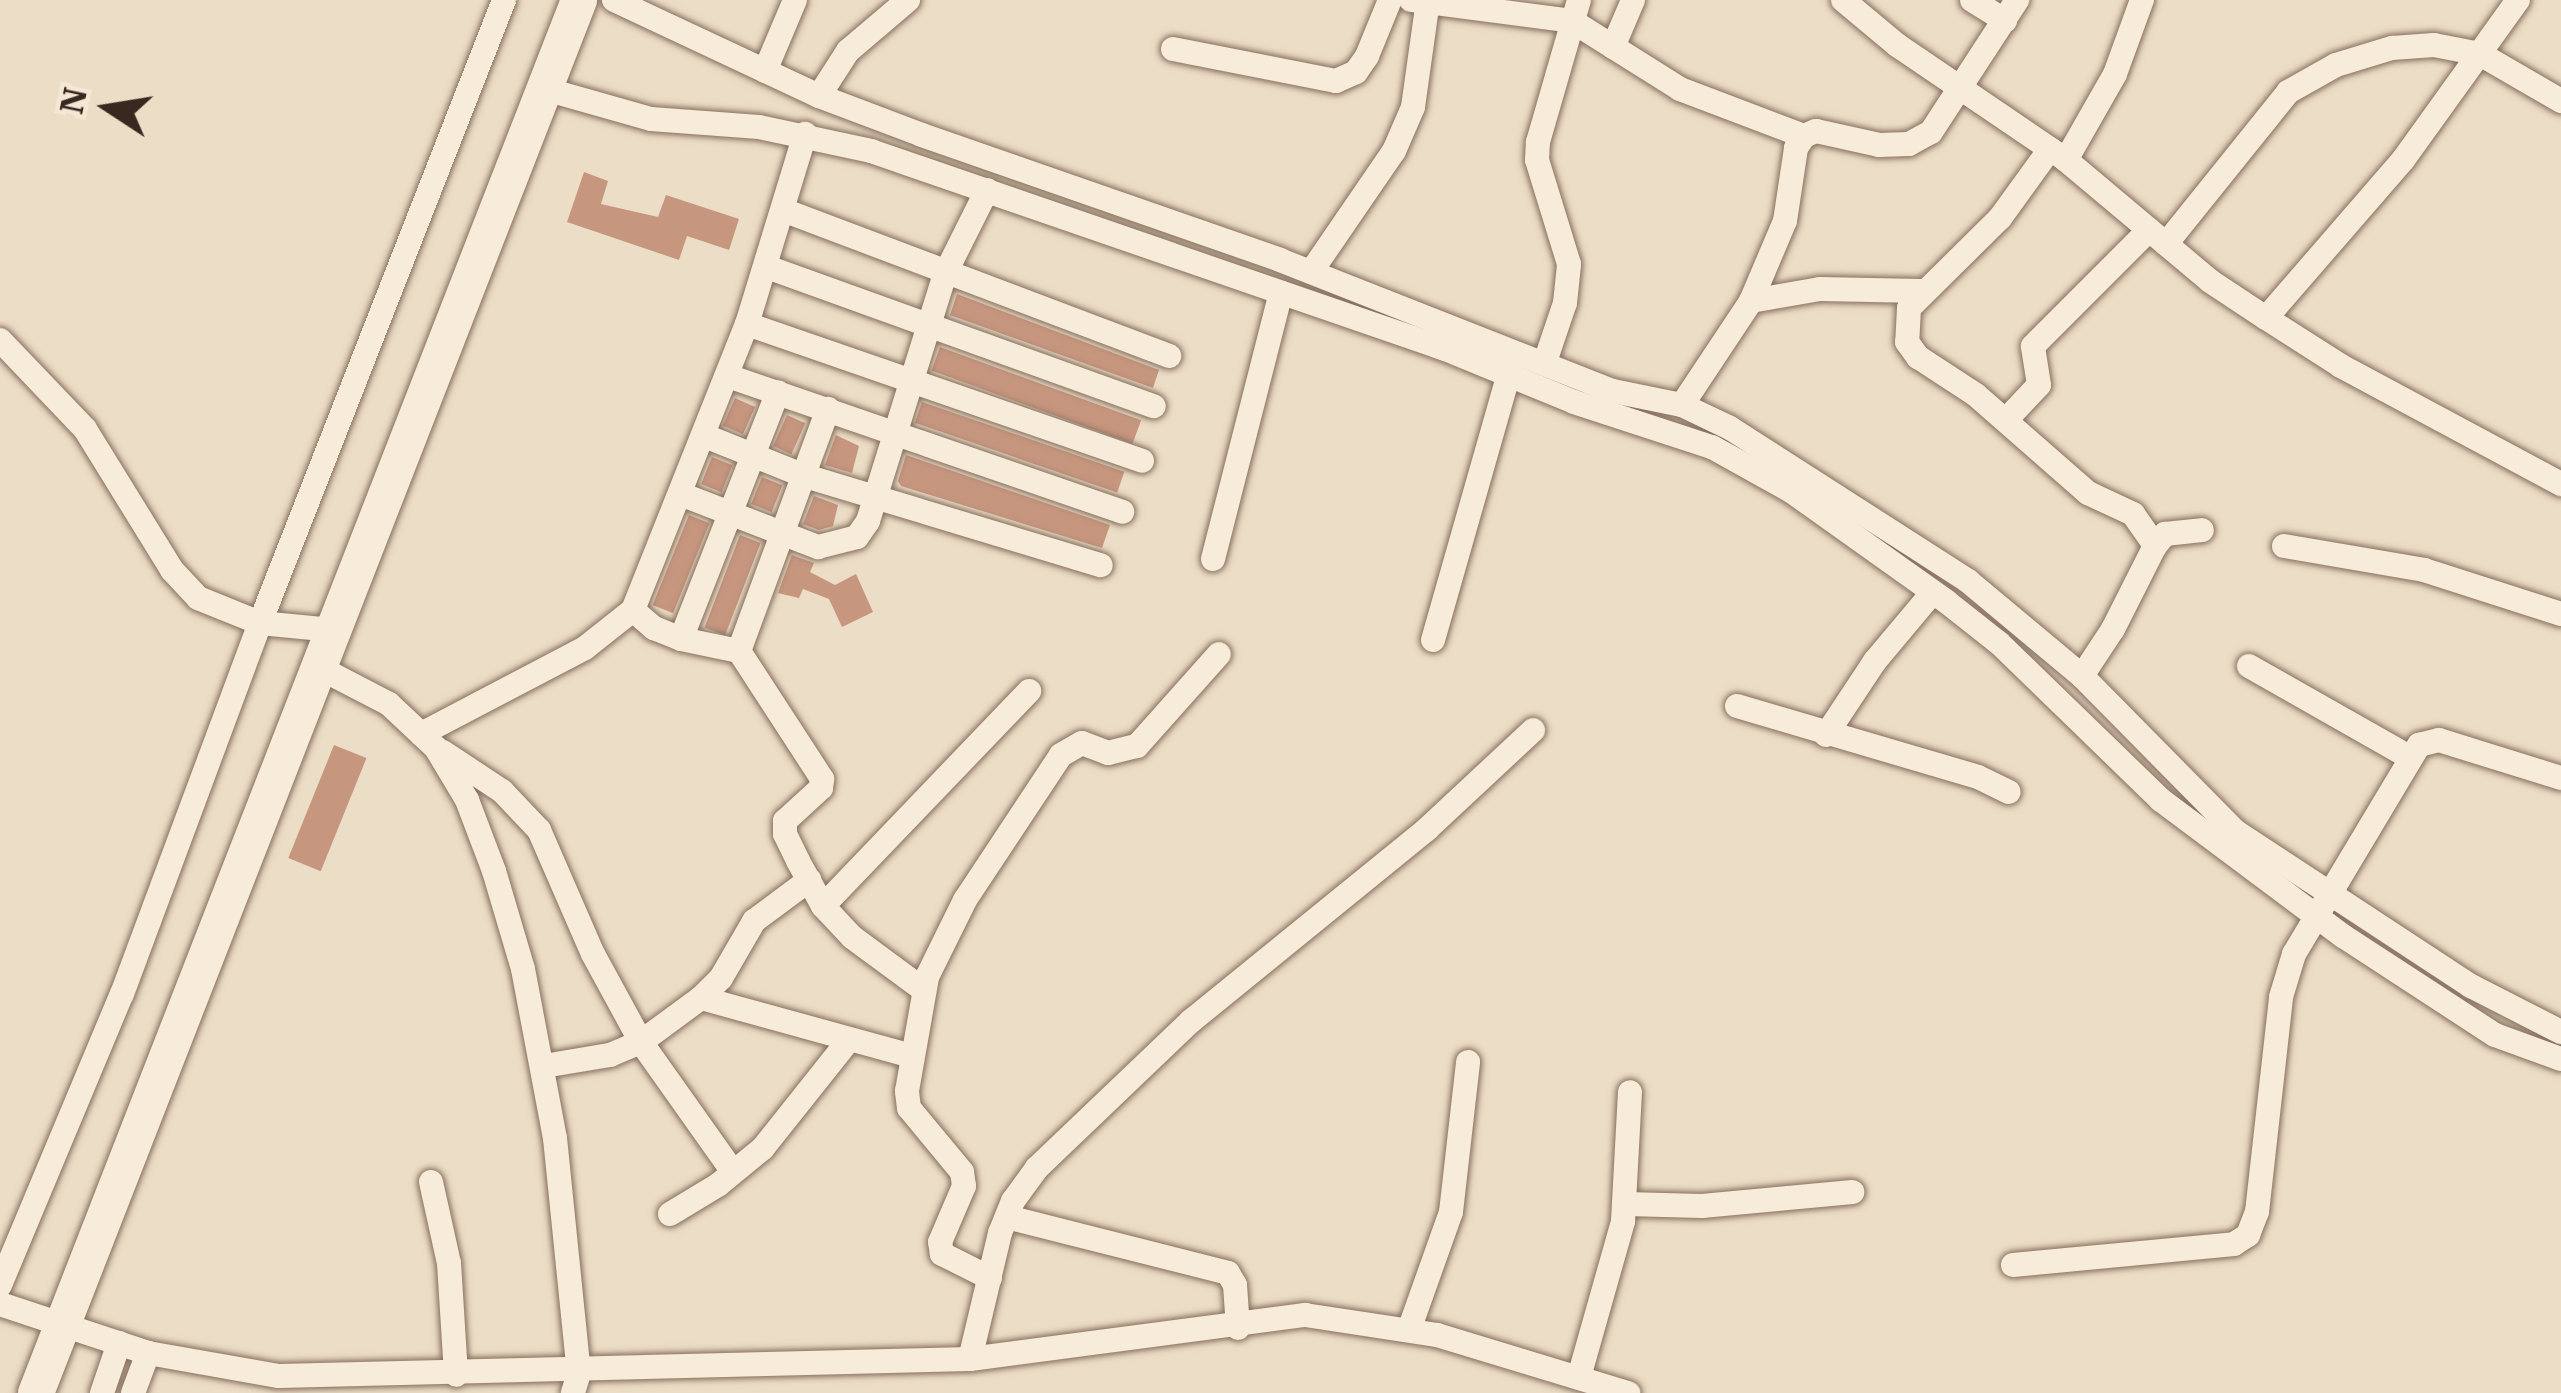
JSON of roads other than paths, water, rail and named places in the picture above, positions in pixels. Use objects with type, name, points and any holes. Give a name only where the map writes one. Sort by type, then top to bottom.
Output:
[{"type":"street","points":[[0,1285],[122,994],[260,623],[504,0]]},
{"type":"street","points":[[36,1393],[579,0]]},
{"type":"street","points":[[614,0],[819,96],[1311,272],[1513,362],[1574,402],[1678,433],[1746,464],[1999,643],[2161,800],[2320,905],[2495,1035],[2561,1060]]},
{"type":"street","points":[[765,71],[795,0]]},
{"type":"street","points":[[819,96],[848,50],[908,0]]},
{"type":"street","points":[[1173,49],[1336,81],[1356,72],[1367,56],[1390,0]]},
{"type":"street","points":[[1613,47],[1633,0]]},
{"type":"street","points":[[1682,405],[1750,301],[1785,221],[1796,148],[1804,136],[1816,131],[1879,145],[1910,145],[1930,132],[2011,10],[1972,0]]},
{"type":"street","points":[[2142,0],[2115,74],[2058,155],[1909,308],[1907,342],[1918,357],[2006,420],[2088,493],[2133,514],[2155,546]]},
{"type":"street","points":[[2266,318],[2403,160],[2518,0]]},
{"type":"street","points":[[1311,272],[1385,166],[1407,122],[1423,59],[1422,1],[1576,10],[1613,47],[1680,89],[1804,136]]},
{"type":"street","points":[[1845,1],[1960,91],[2058,155],[2266,318],[2342,366],[2561,484]]},
{"type":"street","points":[[1545,362],[1565,303],[1569,264],[1543,182],[1538,142],[1576,10]]},
{"type":"street","points":[[2006,420],[2039,385],[2032,346],[2158,237],[2288,92],[2336,65],[2392,47],[2434,45],[2480,54],[2561,100]]},
{"type":"street","points":[[545,89],[651,119],[805,134],[987,190],[1281,293],[1513,362],[1545,362],[1612,391],[1682,405],[1807,472],[1968,581],[2082,676],[2235,831],[2320,905],[2561,1032]]},
{"type":"street","points":[[429,741],[585,648],[634,610],[747,324],[805,134]]},
{"type":"street","points":[[683,494],[818,548],[857,537],[897,435],[946,274],[987,190]]},
{"type":"street","points":[[784,210],[1169,356]]},
{"type":"street","points":[[767,267],[1154,406]]},
{"type":"street","points":[[1750,301],[1820,289],[1922,292]]},
{"type":"street","points":[[1213,559],[1281,293]]},
{"type":"street","points":[[747,324],[1142,461]]},
{"type":"street","points":[[0,340],[86,429],[172,570],[198,598],[260,623],[333,630]]},
{"type":"street","points":[[1433,640],[1513,362]]},
{"type":"street","points":[[728,376],[1122,512]]},
{"type":"street","points":[[681,639],[778,392]]},
{"type":"street","points":[[739,651],[828,409]]},
{"type":"street","points":[[705,436],[802,475],[1101,565]]},
{"type":"street","points":[[2082,676],[2155,546],[2165,534],[2203,530]]},
{"type":"street","points":[[2284,546],[2424,570],[2561,614]]},
{"type":"street","points":[[1826,735],[1875,662],[1933,592]]},
{"type":"street","points":[[634,610],[654,628],[681,639],[739,651],[821,779],[821,788],[785,821],[785,834],[808,880],[823,906],[852,938],[924,990]]},
{"type":"street","points":[[989,1277],[942,1254],[940,1242],[964,1186],[962,1172],[909,1108],[924,990],[965,900],[1061,755],[1082,742],[1108,753],[1137,746],[1219,654]]},
{"type":"street","points":[[2249,666],[2411,758]]},
{"type":"street","points":[[318,668],[389,704],[429,741],[502,791],[538,830],[593,954],[640,1042],[734,1172]]},
{"type":"street","points":[[823,906],[1029,691]]},
{"type":"street","points":[[1737,706],[1978,777],[2009,792]]},
{"type":"street","points":[[970,1359],[1006,1217],[1037,1168],[1191,1021],[1409,844],[1533,730]]},
{"type":"street","points":[[2013,1264],[2234,1244],[2248,1235],[2257,1212],[2281,997],[2320,905],[2411,758],[2427,739],[2439,740],[2561,778]]},
{"type":"street","points":[[429,741],[467,800],[524,969],[544,1066],[576,1383]]},
{"type":"street","points":[[544,1066],[610,1055],[640,1042],[701,998],[721,978],[754,921],[808,880]]},
{"type":"street","points":[[701,998],[912,1056]]},
{"type":"street","points":[[670,1214],[734,1172],[791,1115],[848,1041]]},
{"type":"street","points":[[1409,1330],[1451,1212],[1468,1062]]},
{"type":"street","points":[[1579,1377],[1626,1204],[1630,1092]]},
{"type":"street","points":[[431,1181],[449,1263],[456,1375]]},
{"type":"street","points":[[1626,1204],[1702,1206],[1852,1192]]},
{"type":"street","points":[[1006,1217],[1228,1273],[1235,1285],[1238,1328]]},
{"type":"street","points":[[0,1304],[148,1353],[279,1376],[366,1384],[456,1375],[576,1383],[970,1359],[1305,1316],[1409,1330],[1628,1393]]},
{"type":"street","points":[[102,1393],[119,1343]]},
{"type":"street","points":[[133,1393],[148,1353]]}]
